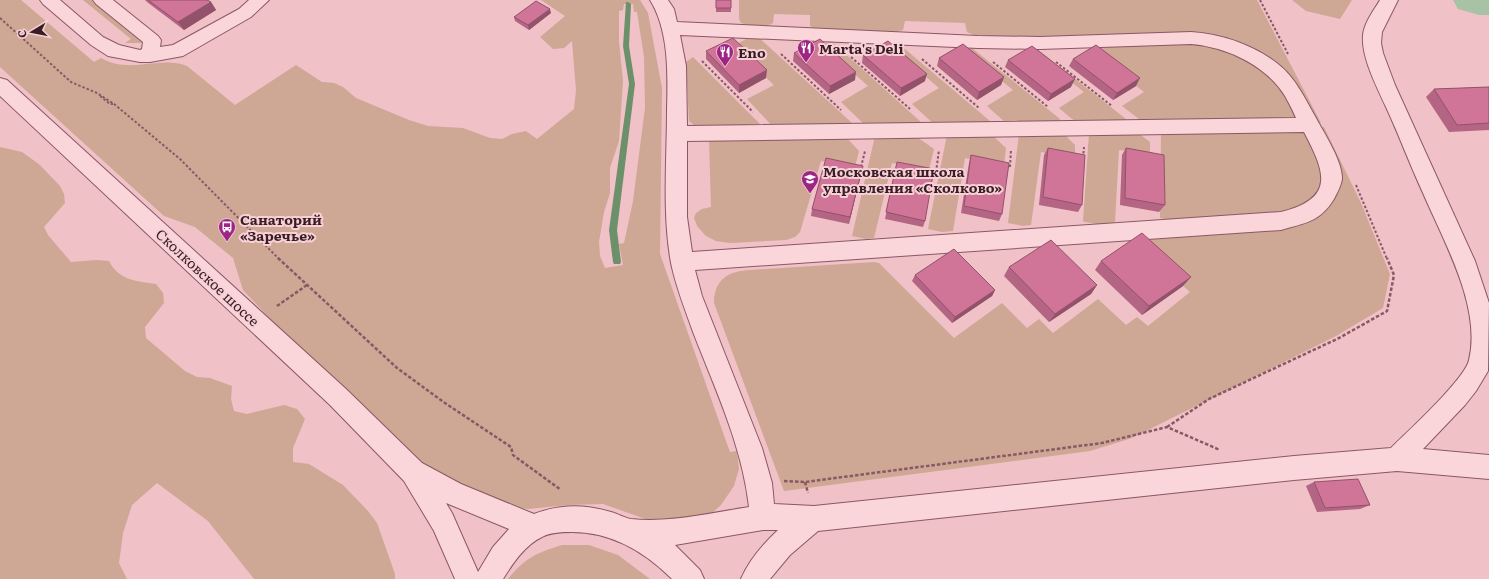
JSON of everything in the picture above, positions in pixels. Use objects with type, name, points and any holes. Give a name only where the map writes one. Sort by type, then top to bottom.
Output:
[{"type":"street","points":[[49,0],[98,41],[114,51],[140,56],[150,56],[177,51],[194,43],[245,13],[260,0]]},
{"type":"street","points":[[102,0],[152,40],[150,56]]},
{"type":"street","points":[[659,0],[665,9],[677,66],[677,217],[682,262],[691,296],[750,448],[759,483],[763,516]]},
{"type":"street","points":[[1389,0],[1372,36],[1375,55],[1391,96],[1439,206],[1471,271],[1480,296],[1483,314],[1481,362],[1466,387],[1397,459]]},
{"type":"street","points":[[670,28],[978,42],[1040,43],[1191,38],[1203,39],[1230,46],[1244,52],[1272,69],[1292,91],[1325,154],[1330,167],[1332,179],[1329,189],[1318,205],[1304,215],[1293,219],[1274,222],[682,262]]},
{"type":"street","name":"Сколковское шоссе","points":[[0,85],[338,397],[413,472]]},
{"type":"street","points":[[677,134],[1310,125]]},
{"type":"street","points":[[629,532],[678,532],[763,516],[814,519],[1252,472],[1397,459],[1489,467]]},
{"type":"street","points":[[413,472],[452,494],[534,527]]},
{"type":"street","points":[[413,472],[443,522],[468,579]]},
{"type":"street","points":[[489,579],[497,563],[515,541],[534,527],[560,519],[583,519],[605,523],[629,532],[653,545],[691,579]]},
{"type":"street","points":[[754,579],[767,559],[792,534],[814,519]]},
{"type":"path","points":[[1260,0],[1289,56]]},
{"type":"path","points":[[0,18],[71,82],[100,95],[100,97],[110,104],[114,104],[180,159],[267,248],[397,368],[445,403],[511,447],[513,455],[561,490]]},
{"type":"path","points":[[778,52],[864,131]]},
{"type":"path","points":[[849,54],[934,130]]},
{"type":"path","points":[[920,57],[1003,130]]},
{"type":"path","points":[[702,61],[773,133]]},
{"type":"path","points":[[992,61],[1074,128]]},
{"type":"path","points":[[1055,61],[1139,128]]},
{"type":"path","points":[[784,481],[805,482],[1102,443],[1167,427],[1209,399],[1339,338],[1387,311],[1394,275],[1354,182]]},
{"type":"path","points":[[277,306],[307,285]]},
{"type":"path","points":[[1167,427],[1220,450],[1252,472]]},
{"type":"shaded area","points":[[0,0],[21,0],[94,62],[101,58],[112,63],[123,65],[166,62],[187,66],[235,105],[296,65],[322,82],[334,83],[343,87],[356,98],[409,120],[428,126],[463,128],[490,138],[502,139],[512,134],[526,131],[537,139],[574,109],[576,90],[572,41],[564,48],[553,49],[540,37],[565,16],[541,0],[640,0],[648,13],[662,88],[660,254],[730,452],[737,451],[739,469],[734,486],[721,505],[712,513],[702,517],[654,522],[603,504],[567,505],[528,509],[496,504],[456,487],[393,440],[277,326],[243,290],[233,258],[195,227],[164,216],[0,67]],"holes":[[[624,4],[633,4],[634,12],[637,12],[644,57],[645,108],[633,201],[624,243],[619,244],[623,265],[605,268],[600,256],[599,242],[604,212],[610,193],[610,168],[619,141],[623,81],[619,42],[619,11],[623,10]]]},
{"type":"shaded area","points":[[83,0],[92,0],[143,41],[143,43],[125,43],[131,39]]},
{"type":"shaded area","points":[[739,0],[1257,0],[1321,123],[1316,123],[1298,90],[1233,42],[976,36],[967,32],[965,23],[905,21],[903,30],[896,32],[814,28],[810,26],[810,15],[774,14],[773,23],[770,25],[753,26],[741,23],[739,19]]},
{"type":"shaded area","points":[[1292,0],[1352,0],[1340,19],[1306,11]]},
{"type":"shaded area","points":[[757,36],[852,123],[848,127],[774,128],[747,99],[774,85],[733,46],[748,38]]},
{"type":"shaded area","points":[[831,41],[922,123],[920,126],[866,126],[841,102],[868,86],[822,45]]},
{"type":"shaded area","points":[[1204,43],[1240,55],[1276,80],[1301,121],[1144,123],[1122,106],[1144,92],[1089,49],[1091,47]]},
{"type":"shaded area","points":[[899,44],[990,121],[988,125],[936,126],[912,104],[939,88],[891,47]]},
{"type":"shaded area","points":[[972,48],[1060,119],[1059,124],[1008,125],[987,106],[1013,90],[964,50]]},
{"type":"shaded area","points":[[1037,49],[1126,119],[1125,123],[1078,124],[1059,108],[1084,92],[1032,51]]},
{"type":"shaded area","points":[[693,57],[760,124],[756,128],[696,127],[689,121],[686,62]]},
{"type":"shaded area","points":[[1318,127],[1324,127],[1361,203],[1390,274],[1383,308],[1336,336],[1132,438],[1090,451],[784,491],[714,303],[717,288],[724,278],[736,272],[742,271],[874,262],[879,263],[954,338],[1002,303],[1027,328],[1039,319],[1053,333],[1098,299],[1126,325],[1137,317],[1148,326],[1190,292],[1135,243],[1139,239],[1325,209]]},
{"type":"shaded area","points":[[1306,130],[1324,177],[1317,194],[1298,210],[1182,222],[1160,218],[1161,132]]},
{"type":"shaded area","points":[[1137,132],[1150,142],[1150,154],[1119,150],[1115,222],[1103,225],[1083,221],[1089,133]]},
{"type":"shaded area","points":[[1063,133],[1075,145],[1075,158],[1041,152],[1031,225],[1023,226],[1008,223],[1019,134]]},
{"type":"shaded area","points":[[991,134],[1006,148],[1004,166],[965,158],[953,231],[942,232],[928,229],[947,135]]},
{"type":"shaded area","points":[[914,135],[934,149],[929,170],[892,163],[874,238],[866,239],[852,236],[875,136]]},
{"type":"shaded area","points":[[845,136],[859,151],[855,167],[821,161],[800,232],[795,237],[786,240],[730,243],[716,241],[706,236],[697,226],[694,218],[696,213],[702,209],[711,207],[709,138]]},
{"type":"shaded area","points":[[0,147],[22,152],[40,165],[60,186],[64,194],[65,203],[44,227],[48,235],[71,262],[97,260],[109,261],[113,268],[123,276],[135,281],[156,284],[163,293],[164,303],[145,327],[146,338],[185,371],[197,377],[210,378],[232,386],[231,399],[234,411],[247,414],[284,405],[297,409],[305,419],[293,448],[293,462],[309,464],[343,485],[368,511],[377,523],[395,574],[395,579],[254,579],[208,521],[157,483],[132,505],[123,533],[119,563],[127,579],[0,579]]},
{"type":"shaded area","points":[[562,545],[589,545],[618,555],[650,579],[508,579],[520,566],[532,557]]},
{"type":"building","points":[[148,0],[207,0],[211,2],[178,22]]},
{"type":"building","points":[[716,0],[731,0],[731,8],[716,8]]},
{"type":"building","points":[[536,1],[550,9],[528,25],[514,17]]},
{"type":"building","points":[[733,38],[767,70],[739,85],[706,51]]},
{"type":"building","points":[[820,39],[856,72],[830,86],[794,53]]},
{"type":"building","points":[[888,41],[927,74],[901,88],[863,55]]},
{"type":"building","points":[[963,44],[1004,77],[979,92],[939,58]]},
{"type":"building","points":[[1096,45],[1140,78],[1117,93],[1073,59]]},
{"type":"building","points":[[1032,46],[1075,79],[1051,94],[1008,60]]},
{"type":"building","points":[[1489,87],[1489,123],[1457,125],[1434,89]]},
{"type":"building","points":[[1048,148],[1085,155],[1082,205],[1043,197]]},
{"type":"building","points":[[1126,148],[1164,155],[1165,205],[1125,198]]},
{"type":"building","points":[[971,155],[1009,163],[1002,214],[964,206]]},
{"type":"building","points":[[826,158],[863,166],[850,217],[812,209]]},
{"type":"building","points":[[897,162],[934,169],[925,221],[886,212]]},
{"type":"building","points":[[1142,233],[1191,277],[1149,306],[1101,261]]},
{"type":"building","points":[[1051,240],[1097,285],[1055,314],[1009,267]]},
{"type":"building","points":[[954,249],[995,290],[955,317],[915,275]]},
{"type":"building","points":[[1358,479],[1370,505],[1325,508],[1314,482]]},
{"type":"waterway","points":[[1471,0],[1479,3],[1489,3]]},
{"type":"waterway","points":[[617,262],[613,230],[632,84],[626,46],[628,4]]},
{"type":"place","name":"Marta's Deli","points":[[806,63]]},
{"type":"place","name":"Eno","points":[[725,67]]},
{"type":"place","name":"Московская школа управления «Сколково»","points":[[810,194]]},
{"type":"place","name":"Санаторий «Заречье»","points":[[227,242]]}]
